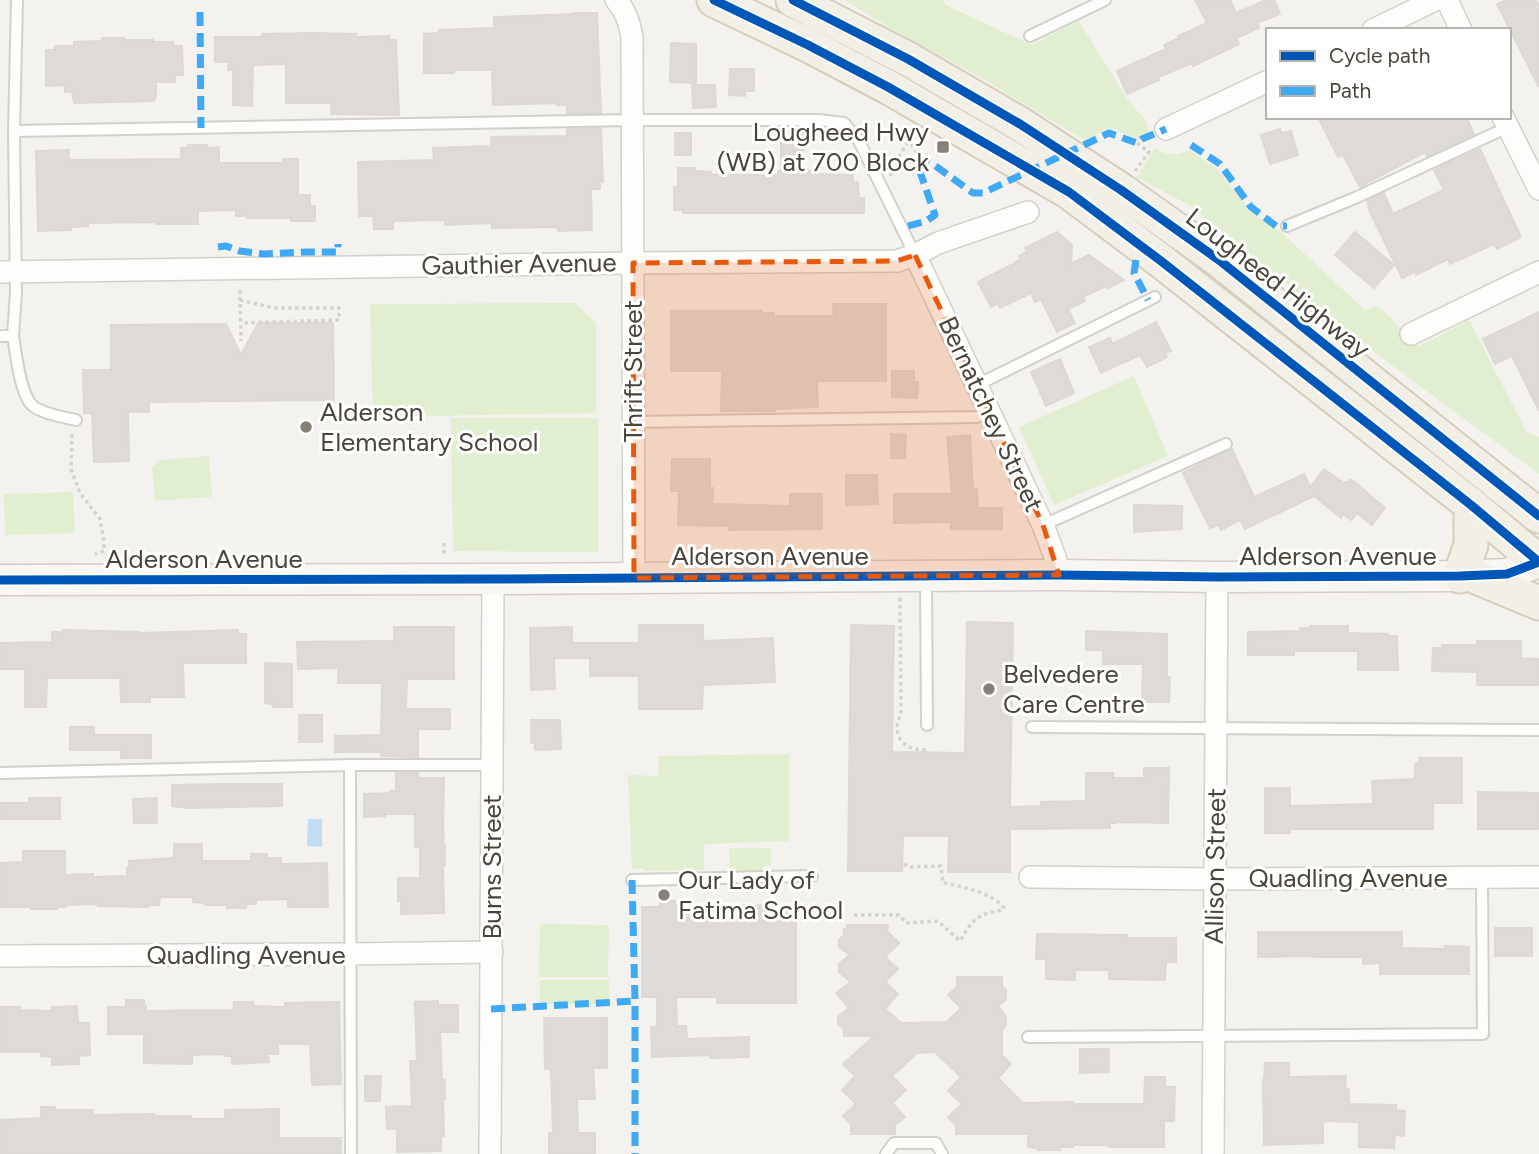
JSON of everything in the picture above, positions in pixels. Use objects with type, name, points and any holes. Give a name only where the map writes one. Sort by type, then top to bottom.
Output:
[{"type":"main road","name":"Lougheed Highway","points":[[714,0],[751,10],[1069,192],[1471,505],[1539,562]]},
{"type":"main road","name":"Lougheed Highway","points":[[793,0],[819,8],[908,59],[1020,124],[1121,190],[1219,260],[1539,516]]},
{"type":"main road","points":[[1471,505],[1471,545],[1467,576],[1539,603]]},
{"type":"street","name":"Thrift Street","points":[[615,0],[629,20],[632,37],[634,578]]},
{"type":"street","points":[[1377,28],[1435,0]]},
{"type":"street","points":[[1447,0],[1460,28]]},
{"type":"street","points":[[1166,129],[1266,81]]},
{"type":"street","points":[[1506,122],[1539,189]]},
{"type":"street","name":"Gauthier Avenue","points":[[8,272],[633,262],[897,261],[937,243],[1028,212]]},
{"type":"street","name":"Bernatchey Street","points":[[915,255],[1043,525],[1059,575]]},
{"type":"street","points":[[1411,334],[1539,272]]},
{"type":"street","name":"Alderson Avenue","points":[[0,580],[1059,575],[1467,576],[1507,573],[1539,562]]},
{"type":"street","name":"Allison Street","points":[[1213,1154],[1217,577]]},
{"type":"street","name":"Burns Street","points":[[490,1154],[493,579]]},
{"type":"street","name":"Quadling Avenue","points":[[1030,877],[1539,877]]},
{"type":"street","name":"Quadling Avenue","points":[[0,956],[492,952]]},
{"type":"lane","points":[[17,0],[8,272],[13,336],[21,385],[33,406],[76,420]]},
{"type":"lane","points":[[1030,36],[1105,0]]},
{"type":"lane","points":[[14,131],[632,120],[818,120],[844,123],[859,141],[915,255]]},
{"type":"lane","points":[[1287,226],[1355,198],[1506,122]]},
{"type":"lane","points":[[977,385],[1155,297]]},
{"type":"lane","points":[[0,336],[13,336]]},
{"type":"lane","points":[[633,422],[977,416],[990,411]]},
{"type":"lane","points":[[1043,525],[1226,444]]},
{"type":"lane","points":[[926,576],[927,725]]},
{"type":"lane","points":[[1032,727],[1539,730]]},
{"type":"lane","points":[[0,773],[350,765],[492,765]]},
{"type":"lane","points":[[350,765],[351,1154]]},
{"type":"lane","points":[[632,880],[812,876]]},
{"type":"lane","points":[[1028,1037],[1483,1034],[1482,877]]},
{"type":"lane","points":[[886,1154],[894,1143],[936,1143],[942,1154]]},
{"type":"path","points":[[912,129],[909,141],[921,160]]},
{"type":"path","points":[[1137,144],[1149,152],[1138,167]]},
{"type":"path","points":[[240,290],[241,341]]},
{"type":"path","points":[[240,300],[274,308],[339,307],[340,320],[241,323]]},
{"type":"path","points":[[72,432],[71,469],[80,493],[100,519],[104,542],[104,551],[93,554]]},
{"type":"path","points":[[444,543],[444,559]]},
{"type":"path","points":[[900,597],[901,715],[897,720],[897,734],[905,745],[913,749],[928,750],[928,753]]},
{"type":"path","points":[[854,915],[899,915],[906,923],[938,921],[960,941],[974,920],[1004,908],[999,901],[943,883],[941,866],[908,867],[902,861]]},
{"type":"highlighted area","points":[[915,255],[1043,525],[1059,575],[634,578],[633,263],[897,261]]},
{"type":"green space","points":[[844,0],[943,0],[946,5],[1029,44],[1034,44],[1078,20],[1126,97],[1148,124],[1148,133],[1137,140],[1114,129],[1107,129],[1084,140]]},
{"type":"green space","points":[[1155,148],[1172,154],[1189,150],[1216,168],[1253,214],[1282,233],[1365,310],[1376,306],[1383,310],[1407,337],[1420,346],[1469,320],[1526,431],[1539,437],[1539,474],[1332,321],[1189,205],[1136,177]]},
{"type":"green space","points":[[575,303],[596,323],[596,413],[373,417],[370,304]]},
{"type":"green space","points":[[1134,376],[1168,456],[1054,505],[1019,427]]},
{"type":"green space","points":[[451,418],[598,418],[598,552],[453,551]]},
{"type":"green space","points":[[209,456],[212,497],[155,501],[152,467],[161,460]]},
{"type":"green space","points":[[73,492],[75,533],[5,535],[4,494]]},
{"type":"green space","points":[[789,754],[789,841],[704,844],[704,870],[632,869],[628,775],[658,776],[659,756]]},
{"type":"green space","points":[[729,848],[771,848],[771,866],[763,866],[762,871],[730,871]]},
{"type":"green space","points":[[540,924],[609,925],[608,977],[539,977]]},
{"type":"green space","points":[[540,980],[609,980],[609,1004],[540,1004]]},
{"type":"water","points":[[308,819],[322,819],[322,847],[307,846]]},
{"type":"building","points":[[1195,0],[1230,0],[1236,13],[1266,0],[1274,0],[1280,14],[1257,23],[1259,28],[1236,38],[1239,44],[1193,66],[1192,63],[1158,77],[1159,80],[1127,94],[1117,71],[1166,49],[1164,45],[1179,38],[1178,36],[1207,23]]},
{"type":"building","points":[[1507,0],[1536,0],[1539,6],[1539,87],[1511,28],[1497,4]]},
{"type":"building","points":[[597,13],[601,113],[567,113],[567,105],[557,103],[493,105],[492,70],[424,73],[424,34],[439,33],[439,30],[494,28],[494,17]]},
{"type":"building","points":[[356,34],[356,37],[389,36],[389,40],[396,40],[399,115],[331,114],[331,103],[286,103],[286,64],[253,65],[252,106],[233,105],[233,70],[228,70],[229,62],[215,62],[215,37]]},
{"type":"building","points":[[102,38],[173,42],[173,46],[182,46],[183,75],[175,75],[175,82],[156,82],[154,101],[74,103],[72,92],[65,92],[65,85],[46,86],[46,50],[55,50],[55,46],[74,46],[74,42],[103,41]]},
{"type":"building","points":[[671,43],[696,44],[696,83],[670,82]]},
{"type":"building","points":[[730,69],[754,69],[754,91],[745,91],[745,96],[729,95]]},
{"type":"building","points":[[692,85],[715,85],[716,107],[693,108]]},
{"type":"building","points":[[1319,119],[1467,119],[1474,134],[1427,156],[1423,153],[1360,187],[1343,155],[1338,157]]},
{"type":"building","points":[[601,128],[603,182],[600,182],[600,189],[591,189],[592,230],[558,231],[558,227],[492,228],[492,223],[445,225],[445,220],[393,221],[393,229],[374,229],[373,216],[359,216],[358,162],[434,160],[433,148],[491,146],[491,137],[567,136],[567,129]]},
{"type":"building","points":[[1280,129],[1282,133],[1291,131],[1298,155],[1270,164],[1261,135]]},
{"type":"building","points":[[781,132],[803,132],[803,171],[853,175],[853,182],[858,182],[859,198],[864,198],[864,213],[683,213],[683,210],[674,210],[674,187],[678,187],[678,168],[695,168],[695,171],[711,174],[778,175],[778,171],[781,171]]},
{"type":"building","points":[[675,133],[691,133],[691,155],[675,155]]},
{"type":"building","points":[[188,145],[219,147],[219,163],[283,163],[283,159],[298,159],[298,195],[310,195],[310,206],[315,206],[315,221],[247,218],[236,216],[236,210],[198,211],[198,224],[88,223],[88,226],[71,227],[71,230],[38,231],[36,151],[69,150],[69,160],[181,159],[181,148],[188,148]]},
{"type":"building","points":[[1480,149],[1521,237],[1497,249],[1494,244],[1450,264],[1448,259],[1416,275],[1415,272],[1402,278],[1367,201],[1384,193],[1393,214],[1444,190],[1434,170]]},
{"type":"building","points":[[1057,232],[1072,245],[1071,264],[1089,255],[1124,280],[1083,297],[1085,301],[1068,309],[1075,323],[1057,332],[1041,299],[1035,302],[1031,293],[1000,308],[998,304],[991,307],[978,282],[1017,262],[1021,259],[1019,256],[1027,252],[1025,248]]},
{"type":"building","points":[[1355,232],[1394,265],[1374,288],[1335,255]]},
{"type":"building","points":[[833,304],[886,304],[886,381],[817,381],[818,407],[775,411],[721,411],[722,371],[671,371],[671,311],[762,311],[774,313],[774,316],[834,316]]},
{"type":"building","points":[[1539,312],[1539,411],[1512,356],[1495,364],[1483,339]]},
{"type":"building","points":[[1156,322],[1171,351],[1165,353],[1167,357],[1147,367],[1140,355],[1101,373],[1089,347],[1110,338],[1112,344]]},
{"type":"building","points":[[258,323],[333,323],[334,400],[149,402],[149,412],[128,412],[129,461],[94,462],[92,413],[84,413],[83,370],[111,370],[111,325],[226,324],[241,355]]},
{"type":"building","points":[[1060,359],[1074,393],[1046,406],[1031,372]]},
{"type":"building","points":[[892,371],[914,371],[914,382],[918,382],[917,398],[892,397]]},
{"type":"building","points":[[891,434],[906,435],[905,458],[891,458]]},
{"type":"building","points":[[970,435],[973,489],[977,489],[978,508],[1002,508],[1002,529],[951,529],[951,522],[894,523],[894,494],[952,494],[947,437]]},
{"type":"building","points":[[1232,449],[1254,497],[1304,474],[1310,487],[1324,469],[1344,483],[1352,480],[1385,508],[1372,525],[1357,513],[1351,520],[1343,514],[1341,518],[1314,496],[1245,529],[1240,520],[1221,530],[1218,525],[1210,528],[1183,473]]},
{"type":"building","points":[[672,459],[710,459],[712,504],[790,506],[790,494],[822,494],[822,529],[729,530],[729,526],[678,525],[679,491],[671,491]]},
{"type":"building","points":[[846,475],[877,475],[878,504],[846,505]]},
{"type":"building","points":[[1134,505],[1182,506],[1182,529],[1134,532]]},
{"type":"building","name":"Belvedere Care Centre","points":[[967,622],[1013,623],[1010,807],[1041,806],[1041,802],[1086,801],[1086,773],[1113,773],[1113,778],[1144,778],[1144,768],[1169,768],[1168,823],[1116,822],[1110,823],[1110,828],[1010,829],[1010,872],[948,872],[949,836],[903,836],[902,871],[848,871],[851,625],[894,626],[892,752],[965,753]]},
{"type":"building","points":[[639,625],[703,625],[703,641],[773,638],[775,682],[703,685],[702,709],[639,709],[639,676],[590,676],[590,658],[554,658],[555,689],[531,690],[530,628],[572,627],[572,643],[639,643]]},
{"type":"building","points":[[1348,626],[1348,633],[1397,636],[1398,670],[1358,670],[1358,651],[1294,651],[1294,655],[1248,655],[1248,632],[1300,631],[1300,628]]},
{"type":"building","points":[[394,627],[454,627],[454,679],[407,679],[406,709],[450,709],[450,729],[418,729],[418,757],[381,756],[381,752],[335,752],[335,736],[381,735],[382,683],[338,683],[338,668],[298,669],[297,642],[394,641]]},
{"type":"building","points":[[63,630],[139,633],[238,630],[238,634],[246,634],[246,663],[183,663],[184,697],[150,697],[150,702],[121,702],[120,678],[47,678],[46,707],[25,707],[25,669],[0,669],[0,643],[52,642],[52,632]]},
{"type":"building","points":[[1086,631],[1167,634],[1169,702],[1142,702],[1143,664],[1103,664],[1103,650],[1086,650]]},
{"type":"building","points":[[1477,641],[1521,641],[1521,658],[1539,659],[1539,685],[1477,685],[1477,672],[1432,671],[1433,648],[1442,648],[1442,645],[1477,645]]},
{"type":"building","points":[[265,663],[292,664],[292,707],[273,707],[273,704],[265,703]]},
{"type":"building","points":[[299,715],[322,715],[322,742],[299,742]]},
{"type":"building","points":[[531,720],[560,720],[561,749],[535,750],[535,743],[531,743]]},
{"type":"building","points":[[70,727],[94,727],[94,735],[151,735],[151,758],[121,758],[121,750],[70,750]]},
{"type":"building","points":[[1419,758],[1462,758],[1462,803],[1433,803],[1433,829],[1290,829],[1290,833],[1265,833],[1265,788],[1290,788],[1290,806],[1373,804],[1372,781],[1415,779],[1415,764],[1419,763]]},
{"type":"building","points":[[396,773],[418,773],[418,778],[444,778],[444,913],[401,914],[398,878],[420,878],[420,847],[415,847],[415,814],[364,817],[364,794],[396,791]]},
{"type":"building","points":[[282,784],[282,806],[172,806],[172,785]]},
{"type":"building","points":[[1478,792],[1539,793],[1539,829],[1478,829]]},
{"type":"building","points":[[29,798],[60,798],[60,819],[0,819],[0,803],[29,803]]},
{"type":"building","points":[[157,798],[157,823],[134,823],[133,799]]},
{"type":"building","points":[[174,844],[202,844],[202,861],[251,861],[251,854],[267,854],[267,858],[281,858],[281,864],[327,863],[328,907],[288,907],[288,899],[256,900],[256,904],[246,904],[246,908],[227,908],[227,905],[193,902],[193,897],[160,897],[159,905],[148,907],[98,904],[66,905],[57,909],[0,907],[0,863],[23,862],[23,851],[65,851],[65,875],[127,876],[129,861],[174,858]]},
{"type":"building","points":[[660,901],[675,901],[675,906],[796,905],[796,1003],[717,1003],[717,997],[676,997],[677,1026],[686,1026],[687,1039],[749,1037],[749,1057],[652,1057],[651,1027],[657,1027],[657,997],[642,997],[642,907],[660,907]]},
{"type":"building","points":[[847,925],[888,925],[887,931],[899,943],[885,957],[898,969],[885,982],[898,994],[885,1009],[901,1023],[947,1022],[961,1008],[948,995],[957,987],[957,977],[1002,977],[1006,999],[998,1006],[1006,1017],[1006,1025],[1002,1030],[1002,1055],[1011,1064],[998,1078],[1023,1103],[1144,1104],[1145,1077],[1165,1077],[1165,1087],[1175,1087],[1174,1121],[1164,1121],[1164,1147],[1073,1145],[1060,1147],[1060,1150],[1038,1150],[1028,1147],[1028,1134],[956,1134],[956,1125],[948,1117],[962,1104],[948,1091],[961,1077],[935,1052],[917,1053],[892,1076],[906,1090],[892,1103],[905,1117],[895,1125],[895,1134],[851,1134],[851,1124],[843,1116],[856,1104],[842,1090],[855,1076],[843,1064],[874,1036],[844,1036],[844,1029],[838,1024],[838,1017],[849,1008],[836,993],[851,982],[839,972],[839,964],[850,955],[839,947],[839,940]]},
{"type":"building","points":[[1495,928],[1532,928],[1532,956],[1495,956]]},
{"type":"building","points":[[1258,932],[1402,932],[1402,948],[1469,947],[1469,974],[1380,974],[1380,963],[1363,964],[1363,957],[1258,957]]},
{"type":"building","points":[[1037,934],[1176,938],[1176,962],[1166,962],[1165,980],[1109,979],[1109,970],[1075,970],[1075,980],[1046,979],[1046,959],[1036,959]]},
{"type":"building","points":[[126,1000],[144,1000],[146,1011],[234,1010],[234,1002],[253,1002],[253,1006],[285,1007],[285,1003],[339,1002],[341,1084],[312,1085],[310,1044],[278,1044],[278,1054],[268,1054],[269,1062],[232,1064],[232,1056],[224,1054],[192,1055],[192,1064],[144,1063],[144,1034],[108,1034],[108,1007],[126,1007]]},
{"type":"building","points":[[438,1001],[438,1005],[458,1005],[458,1032],[440,1032],[442,1081],[445,1080],[444,1136],[441,1136],[441,1151],[397,1152],[397,1129],[387,1129],[386,1107],[412,1106],[410,1061],[417,1061],[415,1002]]},
{"type":"building","points":[[77,1006],[78,1023],[89,1023],[90,1055],[79,1056],[79,1064],[52,1065],[52,1057],[41,1056],[41,1052],[0,1052],[0,1007],[52,1011],[52,1007]]},
{"type":"building","points":[[544,1018],[607,1018],[607,1068],[593,1068],[595,1099],[577,1099],[578,1133],[595,1133],[595,1154],[549,1154],[549,1133],[553,1133],[551,1069],[545,1069]]},
{"type":"building","points":[[1080,1049],[1109,1049],[1109,1072],[1080,1073]]},
{"type":"building","points":[[1265,1063],[1289,1063],[1289,1077],[1346,1076],[1345,1089],[1349,1089],[1349,1104],[1396,1105],[1396,1110],[1405,1111],[1404,1136],[1395,1135],[1394,1148],[1359,1147],[1359,1122],[1323,1121],[1323,1143],[1264,1145]]},
{"type":"building","points":[[365,1076],[381,1076],[380,1101],[365,1101]]},
{"type":"building","points":[[41,1107],[55,1107],[55,1110],[93,1110],[94,1115],[154,1114],[191,1116],[191,1119],[225,1119],[225,1110],[279,1109],[279,1138],[341,1138],[341,1154],[0,1154],[0,1120],[41,1118]]},
{"type":"marked path","points":[[200,12],[201,128]]},
{"type":"marked path","points":[[908,226],[926,221],[935,215],[918,166],[924,159],[973,193],[983,193],[1109,133],[1137,143],[1166,129]]},
{"type":"marked path","points":[[1191,145],[1220,164],[1251,207],[1276,226],[1287,226]]},
{"type":"marked path","points":[[218,247],[226,246],[264,254],[338,252],[338,244]]},
{"type":"marked path","points":[[1136,260],[1134,273],[1148,300]]},
{"type":"marked path","points":[[632,880],[635,1154]]},
{"type":"marked path","points":[[491,1009],[635,1001]]},
{"type":"cycle path","points":[[714,0],[888,87],[1069,192],[1471,505],[1539,562]]},
{"type":"cycle path","points":[[793,0],[908,59],[1020,124],[1121,190],[1219,260],[1539,516]]},
{"type":"cycle path","points":[[0,580],[1460,576],[1507,574],[1539,562]]},
{"type":"place","name":"Lougheed Hwy (WB) at 700 Block","points":[[943,147]]},
{"type":"place","name":"Alderson Elementary School","points":[[306,427]]},
{"type":"place","name":"Belvedere Care Centre","points":[[989,689]]},
{"type":"place","name":"Our Lady of Fatima School","points":[[664,895]]}]
